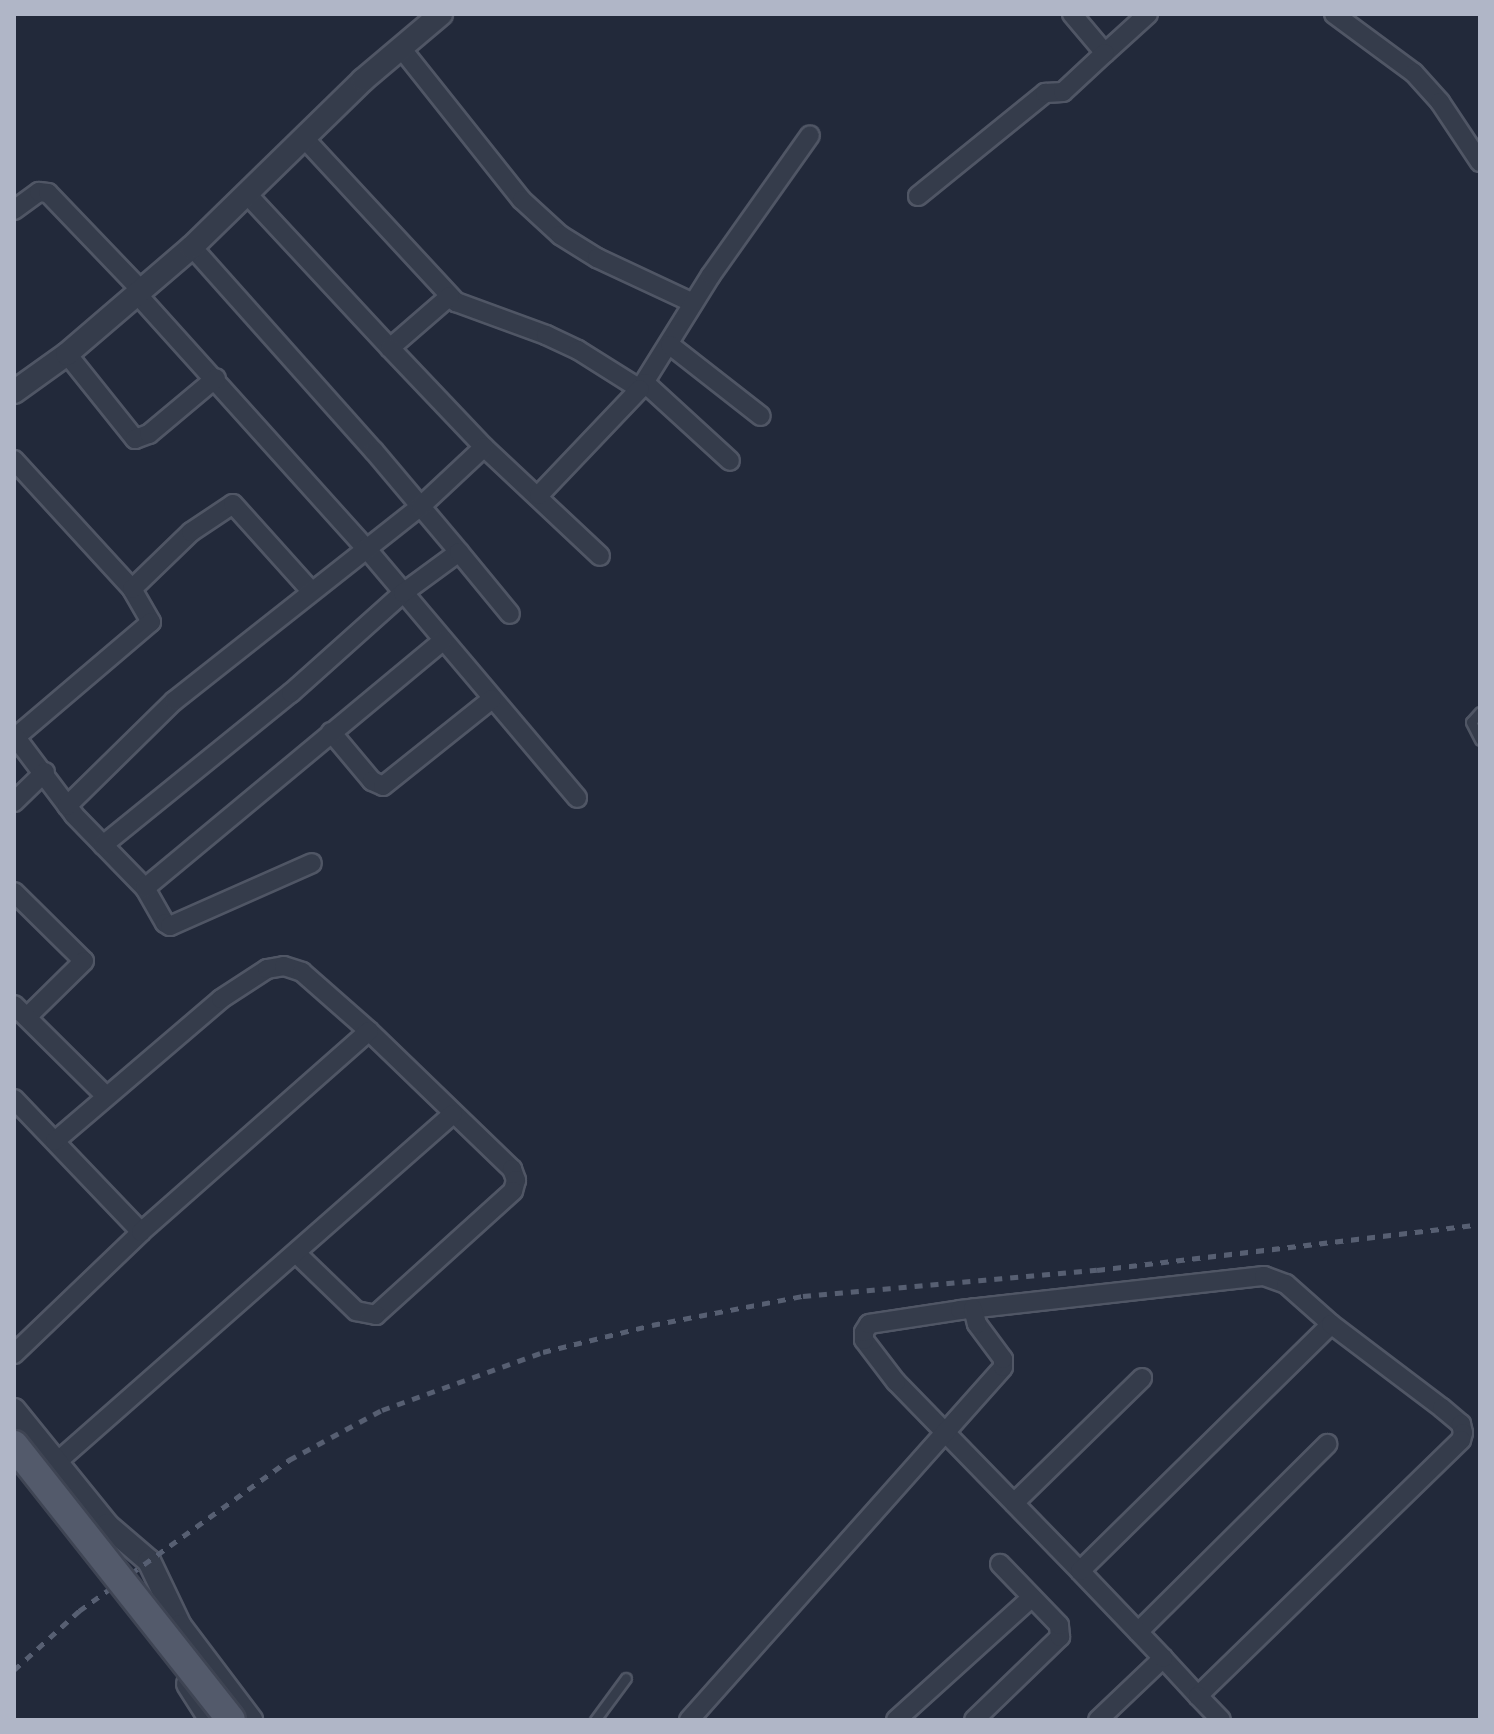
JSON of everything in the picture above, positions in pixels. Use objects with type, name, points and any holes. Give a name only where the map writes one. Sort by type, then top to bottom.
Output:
[{"type":"main road","points":[[14,1447],[231,1720]]},
{"type":"street","points":[[14,392],[67,354],[192,247],[304,138],[441,14]]},
{"type":"street","points":[[1072,14],[1105,53]]},
{"type":"street","points":[[918,196],[1045,93],[1063,92],[1148,14]]},
{"type":"street","points":[[1334,14],[1414,73],[1440,102],[1480,162]]},
{"type":"street","points":[[401,48],[522,200],[551,226],[578,248],[693,303]]},
{"type":"street","points":[[539,495],[642,386],[693,303],[810,135]]},
{"type":"street","points":[[304,138],[450,296],[465,308],[546,335],[642,386],[730,461]]},
{"type":"street","points":[[14,210],[39,192],[48,193],[366,548],[577,798]]},
{"type":"street","points":[[246,193],[484,447],[539,495],[600,556]]},
{"type":"street","points":[[192,247],[421,506],[510,614]]},
{"type":"street","points":[[390,348],[450,296]]},
{"type":"street","points":[[670,345],[761,416]]},
{"type":"street","points":[[67,354],[135,439],[149,434],[216,378]]},
{"type":"street","points":[[67,806],[174,701],[421,506],[484,447]]},
{"type":"street","points":[[14,460],[132,589],[151,622],[15,736],[45,772],[67,806],[145,888],[165,923],[176,926],[312,863]]},
{"type":"street","points":[[132,589],[191,532],[233,504],[240,508],[268,545],[311,591]]},
{"type":"street","points":[[103,845],[291,693],[403,593],[459,552]]},
{"type":"street","points":[[145,888],[443,641]]},
{"type":"street","points":[[331,732],[372,781],[383,786],[492,699]]},
{"type":"street","points":[[14,802],[45,772]]},
{"type":"street","points":[[14,892],[84,961],[20,1011],[106,1096]]},
{"type":"street","points":[[55,1141],[221,999],[267,969],[284,966],[302,972],[369,1031],[512,1169],[513,1191],[383,1312],[370,1315],[356,1311],[297,1254]]},
{"type":"street","points":[[14,1354],[141,1232],[369,1031]]},
{"type":"street","points":[[14,1099],[141,1232]]},
{"type":"street","points":[[56,1460],[297,1254],[453,1114]]},
{"type":"street","points":[[1198,1696],[1461,1440],[1461,1424],[1331,1324],[1286,1284],[1264,1276],[877,1321],[864,1332],[864,1340],[896,1382],[1221,1720]]},
{"type":"street","points":[[689,1720],[1003,1367],[1003,1359],[977,1324],[973,1309]]},
{"type":"street","points":[[1080,1571],[1331,1324]]},
{"type":"street","points":[[1014,1503],[1142,1378]]},
{"type":"street","points":[[14,1410],[107,1525],[149,1561],[180,1626],[251,1720]]},
{"type":"street","points":[[1138,1632],[1327,1444]]},
{"type":"street","points":[[14,1447],[56,1460]]},
{"type":"street","points":[[974,1720],[1060,1637],[1059,1625],[1000,1564]]},
{"type":"street","points":[[896,1720],[1032,1597]]},
{"type":"street","points":[[180,1626],[176,1642],[182,1674],[211,1720]]},
{"type":"street","points":[[1098,1720],[1163,1658]]},
{"type":"lane","points":[[1480,712],[1471,722],[1480,740]]},
{"type":"lane","points":[[595,1720],[626,1678]]},
{"type":"railway","points":[[14,1670],[79,1611],[289,1460],[382,1410],[543,1352],[652,1325],[803,1296],[1097,1270],[1480,1224]]}]
